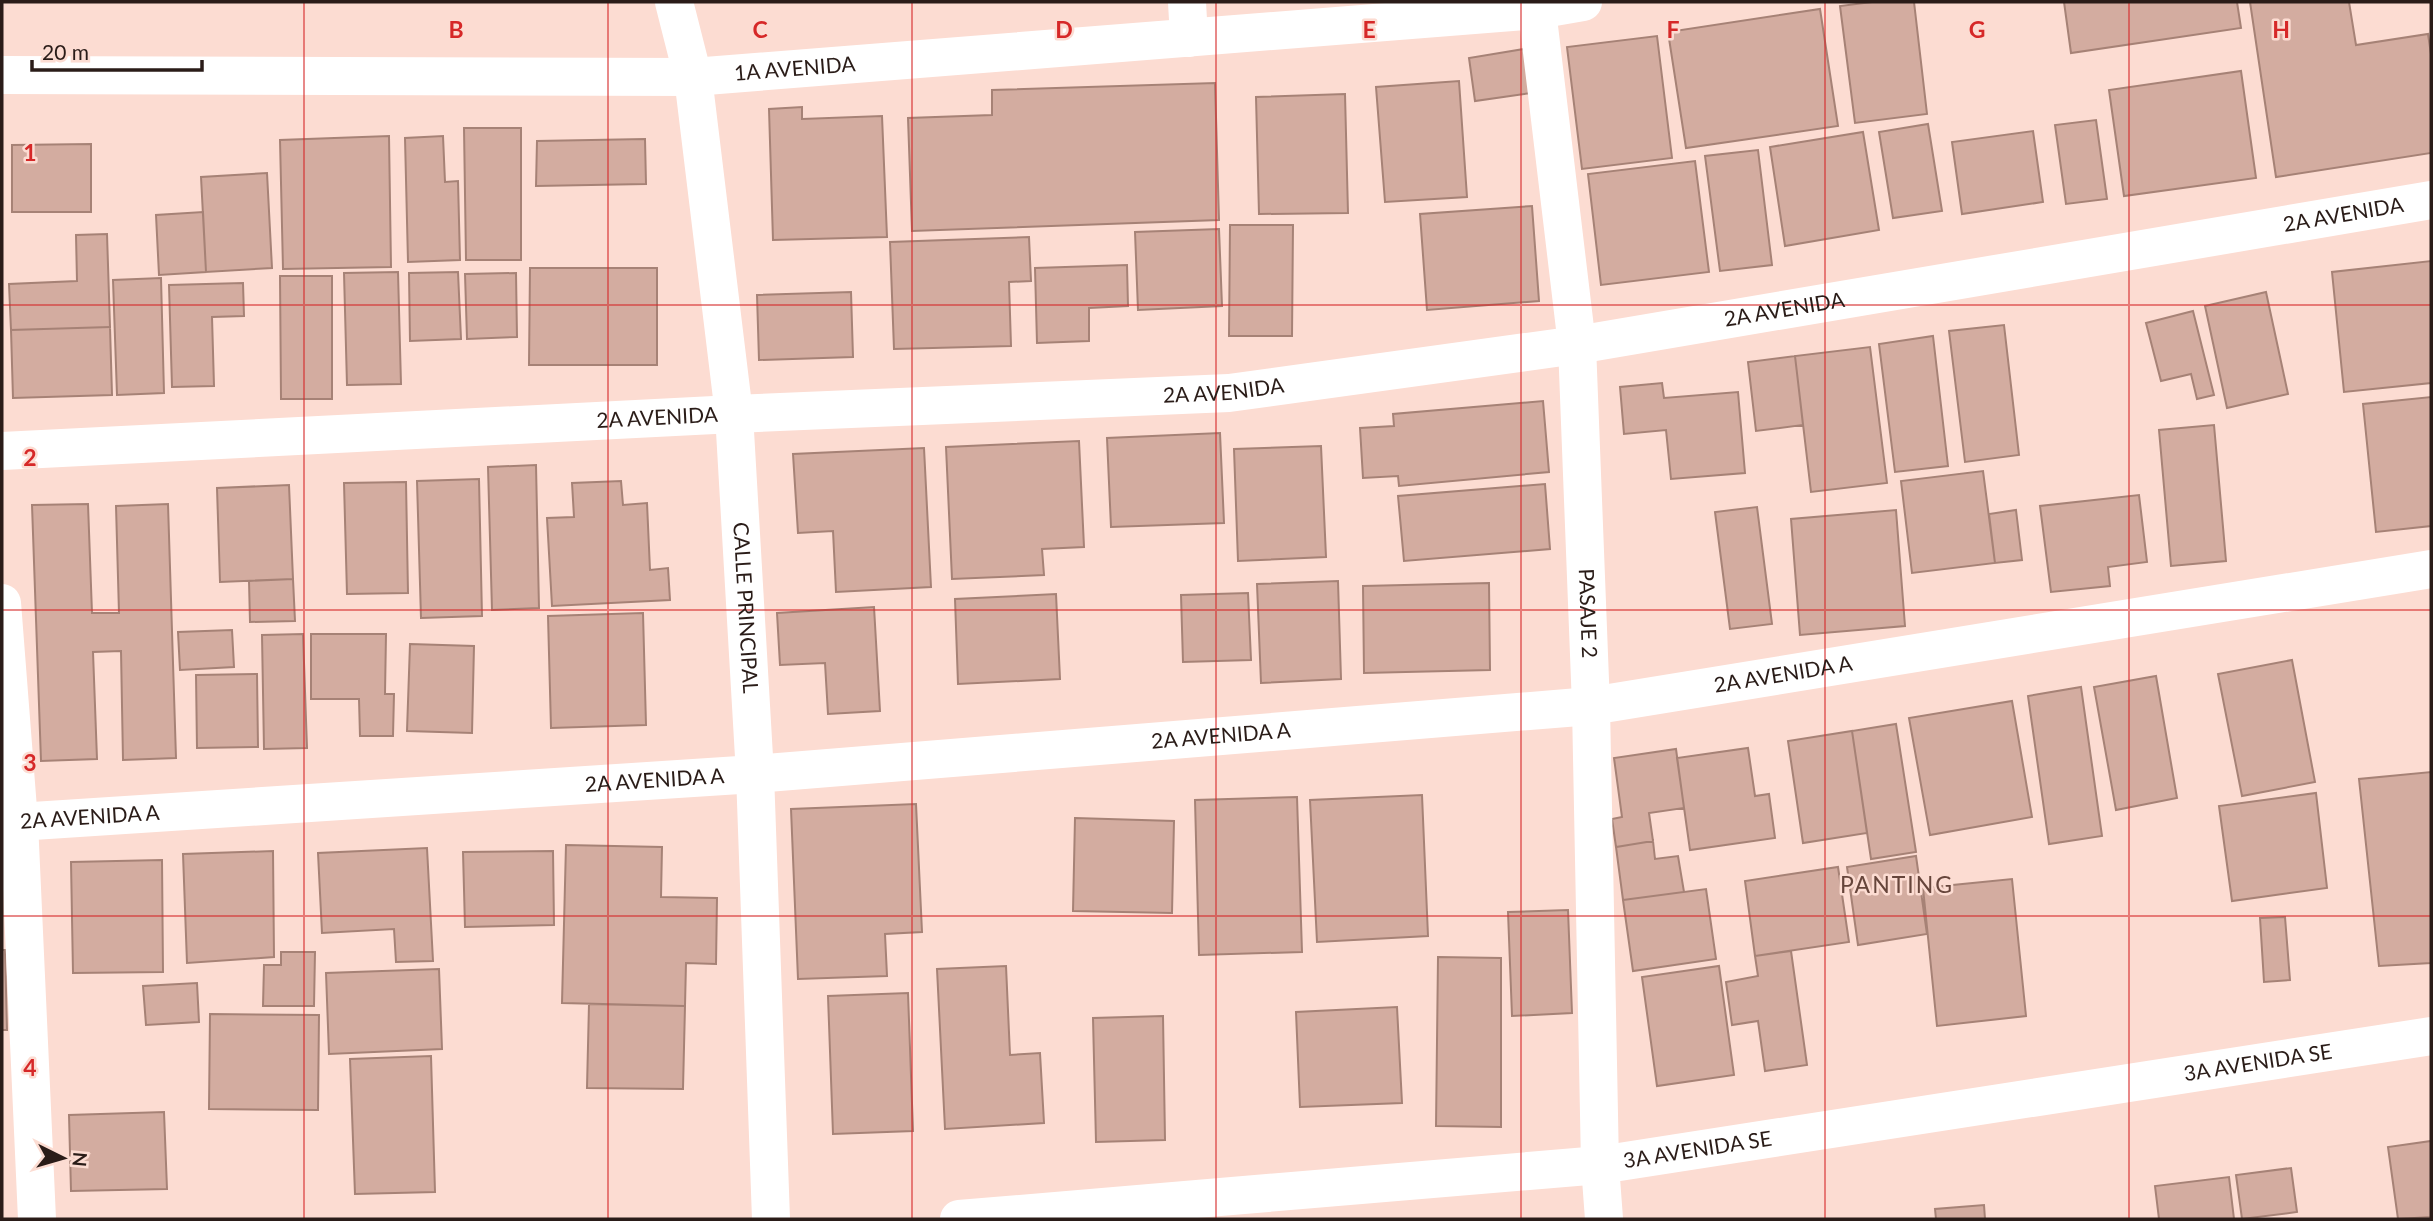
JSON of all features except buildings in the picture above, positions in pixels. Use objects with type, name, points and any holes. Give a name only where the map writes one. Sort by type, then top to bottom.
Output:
[{"type":"street","name":"CALLE PRINCIPAL","points":[[674,2],[693,77],[734,414],[755,774],[771,1219]]},
{"type":"street","name":"1A AVENIDA","points":[[2,75],[693,77],[1188,20],[1537,10],[1583,2]]},
{"type":"street","name":"PASAJE 2","points":[[1537,10],[1577,345],[1591,706],[1600,1165],[1604,1219]]},
{"type":"street","name":"2A AVENIDA","points":[[2,451],[734,414],[1230,393],[1577,345],[2431,200]]},
{"type":"street","name":"2A AVENIDA A","points":[[10,823],[755,774],[1591,706],[2431,569]]},
{"type":"street","points":[[2,603],[10,823],[37,1219]]},
{"type":"street","name":"3A AVENIDA SE","points":[[959,1219],[1600,1165],[2431,1036]]},
{"type":"district","name":"PANTING","points":[[1897,885]]}]
